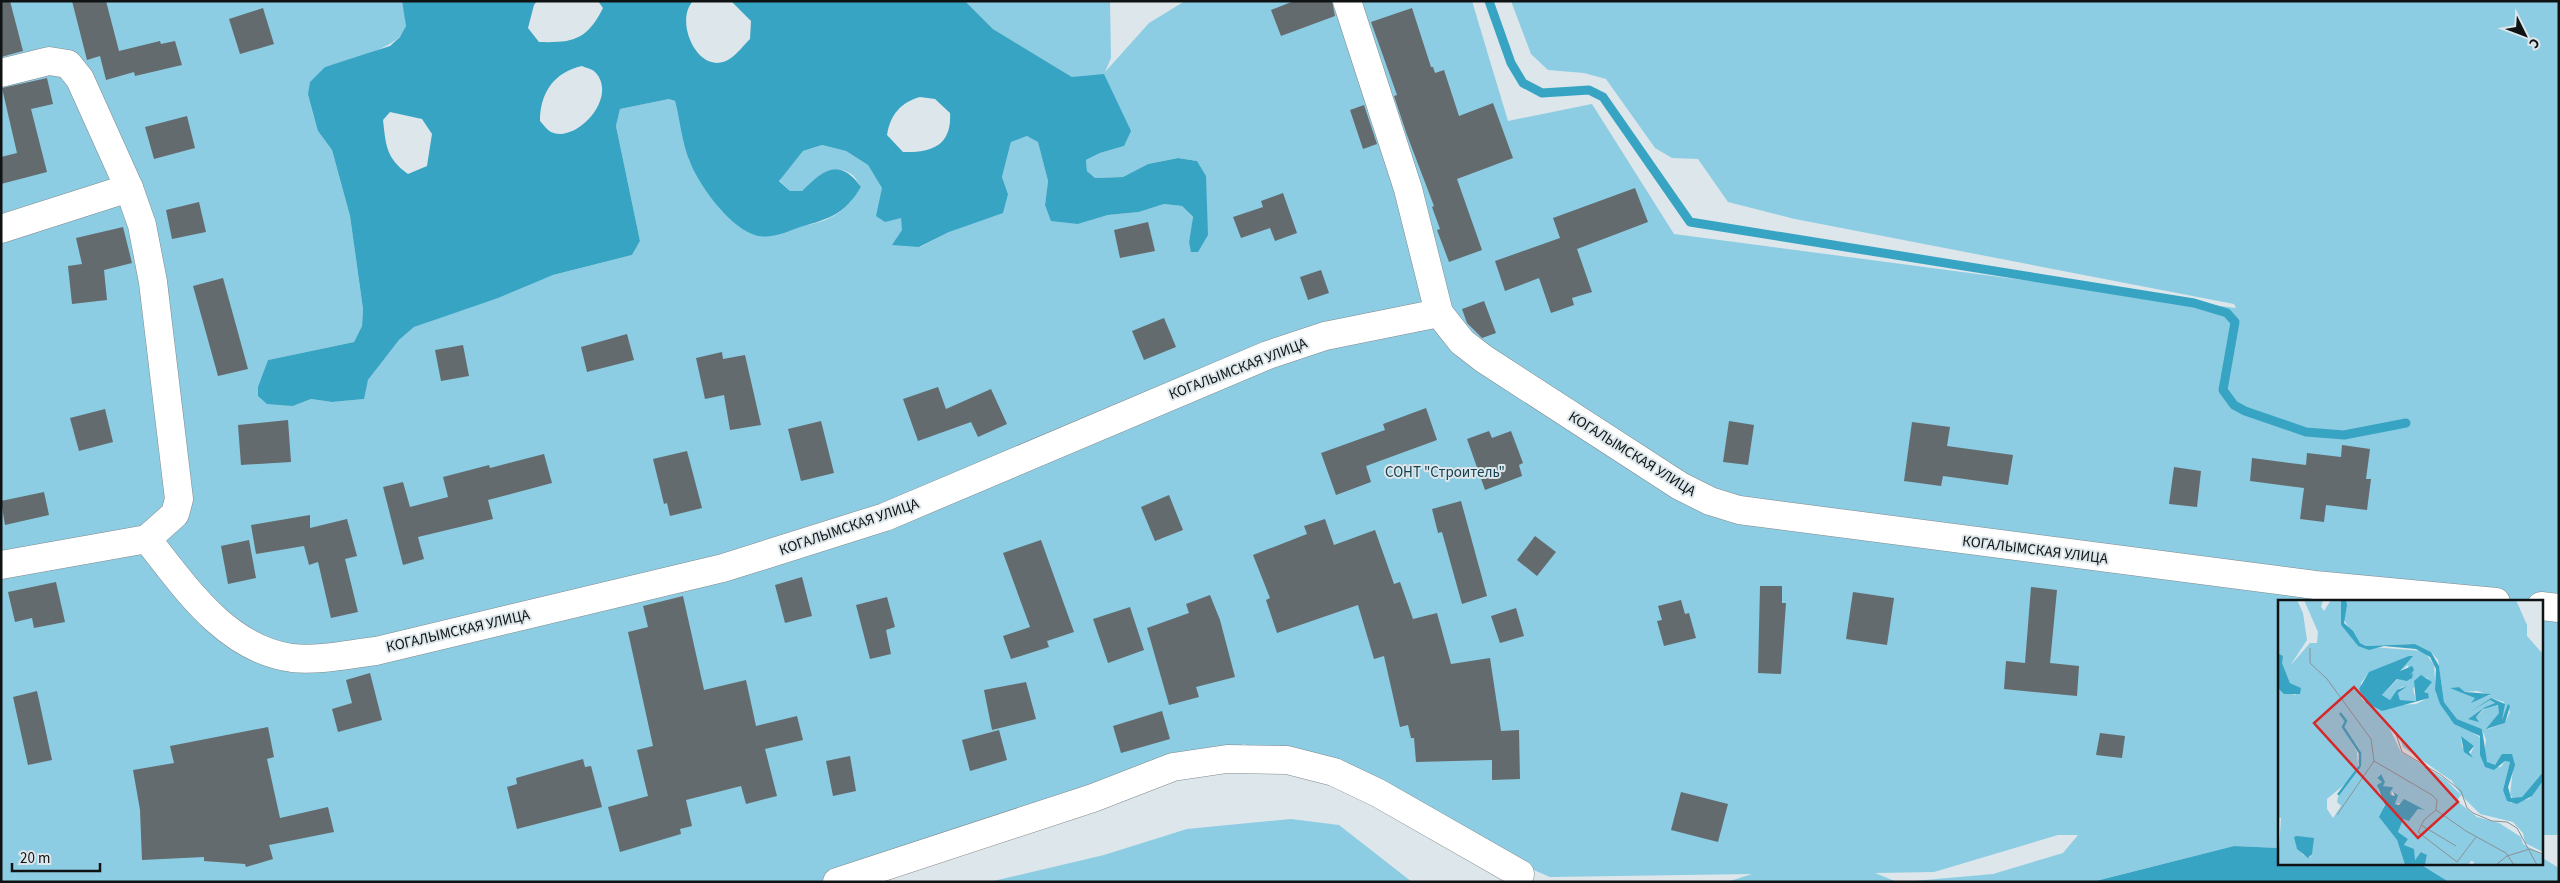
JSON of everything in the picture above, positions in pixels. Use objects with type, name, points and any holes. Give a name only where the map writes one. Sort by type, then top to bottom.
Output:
[{"type":"street","points":[[1347,1],[1408,189],[1439,313]]},
{"type":"street","points":[[1,73],[49,61],[68,64],[80,79],[129,188],[142,225],[153,282],[180,499],[175,514],[148,539],[1,565]]},
{"type":"street","points":[[1,229],[129,188]]},
{"type":"street","name":"КОГАЛЫМСКАЯ УЛИЦА","points":[[148,539],[194,598],[222,626],[256,646],[291,658],[321,658],[376,651],[723,568],[810,542],[885,517],[1268,355],[1325,336],[1439,313],[1462,342],[1484,359],[1680,486],[1710,501],[1739,510],[2315,585],[2475,600]]},
{"type":"street","points":[[2542,606],[2559,608]]},
{"type":"street","points":[[837,882],[1093,798],[1173,767],[1227,759],[1287,760],[1334,772],[1378,793],[1520,874]]},
{"type":"green space","name":"СОНТ \"Строитель\"","points":[[1,1],[402,1],[406,25],[403,33],[395,40],[385,47],[325,67],[318,131],[332,150],[350,216],[363,309],[362,326],[354,342],[268,360],[264,372],[293,406],[311,399],[332,402],[363,399],[368,380],[399,340],[414,327],[553,275],[632,255],[640,241],[616,126],[620,109],[669,99],[675,101],[689,161],[712,198],[731,220],[786,226],[804,225],[820,222],[835,215],[849,204],[861,187],[852,175],[844,171],[837,169],[824,173],[802,191],[790,191],[779,180],[803,151],[822,145],[846,151],[868,165],[901,218],[903,230],[920,247],[949,232],[1008,194],[1002,177],[1011,142],[1027,136],[1038,141],[1048,181],[1045,205],[1078,224],[1108,215],[1139,212],[1164,204],[1182,206],[1193,218],[1189,242],[1208,235],[1197,161],[1178,158],[1148,164],[1123,177],[1095,178],[1087,171],[1086,160],[1100,153],[1124,146],[1072,77],[993,29],[965,1],[1110,1],[1111,58],[1105,72],[1149,23],[1185,1],[1472,1],[1508,121],[1592,104],[1674,234],[2236,308],[2234,304],[1795,219],[1728,202],[1698,159],[1672,158],[1655,148],[1606,79],[1584,73],[1548,70],[1531,54],[1511,1],[2559,1],[2559,835],[2542,835],[2542,600],[2278,600],[2278,848],[2234,846],[2092,882],[1903,882],[1993,874],[2063,853],[2078,835],[2058,835],[1934,872],[1875,873],[1897,882],[1727,882],[1752,874],[1550,877],[1244,744],[1032,828],[857,882],[1,882]]},
{"type":"green space","points":[[1291,819],[1339,825],[1412,882],[989,882],[1104,855],[1187,829]]},
{"type":"green space","points":[[2542,858],[2559,868],[2559,882],[2449,882],[2423,866],[2542,866]]},
{"type":"shaded area","points":[[402,1],[537,1],[534,5],[528,28],[539,42],[561,42],[578,37],[591,27],[603,8],[598,1],[693,1],[688,10],[686,22],[693,46],[700,55],[709,61],[720,63],[734,56],[750,39],[751,21],[731,1],[965,1],[993,29],[1072,77],[1104,74],[1131,131],[1124,146],[1100,153],[1086,160],[1087,171],[1095,178],[1123,177],[1148,164],[1178,158],[1197,161],[1206,176],[1208,235],[1198,252],[1191,252],[1189,242],[1193,217],[1182,206],[1164,204],[1139,212],[1108,215],[1078,224],[1051,221],[1045,205],[1048,181],[1038,142],[1027,136],[1011,142],[1002,177],[1008,194],[1003,213],[949,232],[919,247],[892,245],[902,230],[901,218],[885,222],[876,216],[882,188],[868,165],[846,151],[822,145],[803,151],[779,181],[790,191],[802,191],[817,177],[831,170],[838,170],[845,172],[861,187],[855,196],[849,204],[828,218],[777,235],[758,236],[733,222],[707,192],[689,160],[675,101],[669,99],[620,109],[616,126],[640,241],[632,255],[553,275],[498,298],[414,327],[399,340],[368,380],[364,399],[332,402],[311,399],[293,406],[267,404],[258,396],[258,387],[268,360],[354,342],[362,326],[363,309],[350,216],[332,150],[318,131],[308,94],[310,82],[325,67],[390,46],[400,37],[406,26]],"holes":[[[582,66],[595,72],[601,83],[602,94],[598,106],[582,125],[572,131],[561,134],[551,132],[540,121],[546,93],[556,79],[564,73]],[[920,97],[935,99],[950,113],[950,124],[947,133],[938,145],[922,151],[903,152],[887,135],[891,121],[898,110],[913,99]],[[390,112],[422,119],[432,134],[427,166],[408,174],[395,162],[388,151],[383,120]]]},
{"type":"shaded area","points":[[2234,846],[2278,848],[2278,866],[2423,866],[2449,882],[2092,882]]},
{"type":"building","points":[[1,1],[10,1],[23,51],[1,57]]},
{"type":"building","points":[[72,1],[106,1],[119,51],[160,41],[161,44],[175,41],[182,65],[135,76],[134,72],[106,80],[100,56],[87,60]]},
{"type":"building","points":[[1294,1],[1332,1],[1335,16],[1281,36],[1271,10]]},
{"type":"building","points":[[263,8],[274,44],[240,54],[229,19]]},
{"type":"building","points":[[1412,8],[1431,67],[1433,67],[1435,73],[1444,70],[1459,116],[1493,103],[1513,158],[1457,179],[1482,250],[1449,262],[1437,230],[1440,229],[1432,207],[1434,206],[1407,135],[1394,96],[1397,95],[1371,22]]},
{"type":"building","points":[[47,78],[53,104],[31,109],[47,172],[1,184],[1,157],[17,153],[2,88]]},
{"type":"building","points":[[1364,105],[1377,144],[1363,149],[1350,110]]},
{"type":"building","points":[[187,116],[195,148],[154,159],[145,127]]},
{"type":"building","points":[[1635,188],[1648,222],[1577,249],[1592,292],[1572,298],[1574,305],[1551,313],[1539,278],[1505,291],[1495,261],[1560,238],[1553,218]]},
{"type":"building","points":[[1283,193],[1297,233],[1275,241],[1270,228],[1241,238],[1233,217],[1263,207],[1261,201]]},
{"type":"building","points":[[199,202],[206,232],[172,239],[166,210]]},
{"type":"building","points":[[1148,222],[1155,251],[1120,258],[1114,230]]},
{"type":"building","points":[[123,227],[132,263],[104,270],[107,300],[72,304],[68,266],[82,264],[76,238]]},
{"type":"building","points":[[1321,270],[1329,293],[1308,300],[1300,277]]},
{"type":"building","points":[[223,278],[248,369],[218,376],[193,286]]},
{"type":"building","points":[[1484,301],[1496,333],[1482,338],[1467,323],[1462,309]]},
{"type":"building","points":[[1164,318],[1176,347],[1144,360],[1132,331]]},
{"type":"building","points":[[627,334],[634,360],[587,372],[581,347]]},
{"type":"building","points":[[463,345],[469,376],[441,381],[435,350]]},
{"type":"building","points":[[722,352],[723,359],[745,355],[761,425],[730,430],[724,395],[705,399],[696,358]]},
{"type":"building","points":[[938,387],[946,409],[991,389],[1007,424],[978,437],[971,422],[918,441],[903,399]]},
{"type":"building","points":[[1426,408],[1437,440],[1366,466],[1371,482],[1336,495],[1321,453],[1385,430],[1383,424]]},
{"type":"building","points":[[105,409],[113,442],[79,451],[70,418]]},
{"type":"building","points":[[288,420],[291,462],[241,465],[238,425]]},
{"type":"building","points":[[821,421],[834,473],[801,481],[788,429]]},
{"type":"building","points":[[1729,421],[1754,425],[1748,465],[1723,462]]},
{"type":"building","points":[[1912,422],[1950,427],[1947,446],[2013,455],[2008,485],[1943,476],[1941,486],[1904,481]]},
{"type":"building","points":[[1489,431],[1492,438],[1511,431],[1523,463],[1519,465],[1522,476],[1485,490],[1467,439]]},
{"type":"building","points":[[2342,445],[2370,449],[2366,479],[2371,479],[2367,510],[2326,505],[2324,522],[2300,519],[2304,488],[2250,481],[2252,458],[2306,465],[2307,453],[2341,457]]},
{"type":"building","points":[[687,451],[702,508],[670,516],[667,503],[664,504],[653,459]]},
{"type":"building","points":[[544,454],[552,483],[488,500],[493,519],[418,537],[424,559],[403,565],[383,487],[403,482],[410,507],[448,497],[443,477],[489,465],[490,468]]},
{"type":"building","points":[[2174,467],[2201,471],[2197,507],[2169,504]]},
{"type":"building","points":[[44,492],[49,515],[5,525],[1,501]]},
{"type":"building","points":[[1169,495],[1183,530],[1155,541],[1141,507]]},
{"type":"building","points":[[1461,501],[1487,596],[1462,604],[1442,532],[1438,533],[1432,509]]},
{"type":"building","points":[[310,515],[310,528],[347,519],[357,556],[345,559],[358,612],[331,618],[318,562],[309,565],[304,546],[256,554],[251,525]]},
{"type":"building","points":[[1325,519],[1334,545],[1375,530],[1394,584],[1400,582],[1413,619],[1437,613],[1451,664],[1490,658],[1501,731],[1519,730],[1520,779],[1492,780],[1492,760],[1416,762],[1414,738],[1411,738],[1408,725],[1400,727],[1384,656],[1374,659],[1358,605],[1277,633],[1266,600],[1270,598],[1253,555],[1307,534],[1304,526]]},
{"type":"building","points":[[1535,536],[1556,552],[1537,576],[1517,560]]},
{"type":"building","points":[[249,540],[256,578],[228,584],[221,546]]},
{"type":"building","points":[[1041,540],[1074,632],[1047,641],[1049,647],[1011,659],[1003,636],[1030,627],[1003,553]]},
{"type":"building","points":[[802,577],[812,616],[785,623],[775,585]]},
{"type":"building","points":[[56,582],[65,622],[34,628],[32,618],[15,622],[8,592]]},
{"type":"building","points":[[1760,586],[1782,586],[1782,603],[1786,603],[1781,674],[1758,673]]},
{"type":"building","points":[[2031,587],[2057,590],[2050,663],[2079,666],[2077,696],[2004,689],[2006,661],[2025,663]]},
{"type":"building","points":[[1853,592],[1894,598],[1887,645],[1846,639]]},
{"type":"building","points":[[1210,595],[1220,620],[1235,677],[1196,687],[1199,697],[1169,705],[1147,628],[1189,613],[1186,604]]},
{"type":"building","points":[[683,596],[704,690],[746,680],[756,726],[797,716],[803,740],[765,749],[777,796],[746,804],[741,786],[686,800],[692,826],[680,829],[681,834],[620,852],[608,807],[648,796],[637,750],[653,746],[628,632],[648,627],[643,606]]},
{"type":"building","points":[[887,597],[895,627],[886,630],[891,654],[870,659],[856,605]]},
{"type":"building","points":[[1681,600],[1685,614],[1689,613],[1696,638],[1664,646],[1657,621],[1662,620],[1658,606]]},
{"type":"building","points":[[1130,607],[1144,650],[1108,663],[1093,619]]},
{"type":"building","points":[[1516,608],[1524,636],[1500,643],[1491,616]]},
{"type":"building","points":[[370,673],[382,720],[338,732],[332,709],[352,703],[346,680]]},
{"type":"building","points":[[1026,682],[1036,719],[992,730],[984,690]]},
{"type":"building","points":[[37,691],[52,760],[28,765],[13,697]]},
{"type":"building","points":[[1162,711],[1170,739],[1121,753],[1113,726]]},
{"type":"building","points":[[268,727],[274,757],[267,759],[280,818],[328,807],[334,832],[269,845],[273,859],[246,867],[245,864],[204,861],[204,857],[142,860],[140,810],[133,770],[174,763],[170,746]]},
{"type":"building","points":[[999,730],[1007,760],[970,771],[962,740]]},
{"type":"building","points":[[2100,733],[2125,736],[2122,758],[2096,755]]},
{"type":"building","points":[[850,756],[856,791],[833,796],[826,761]]},
{"type":"building","points":[[583,759],[585,767],[591,766],[602,807],[517,829],[507,787],[517,784],[516,778]]},
{"type":"building","points":[[1681,792],[1728,804],[1718,842],[1671,830]]},
{"type":"waterway","points":[[1489,1],[1511,63],[1523,83],[1542,93],[1589,90],[1603,97],[1690,222],[2194,303],[2227,313],[2235,322],[2223,390],[2234,405],[2245,411],[2306,432],[2344,435],[2406,423]]}]
